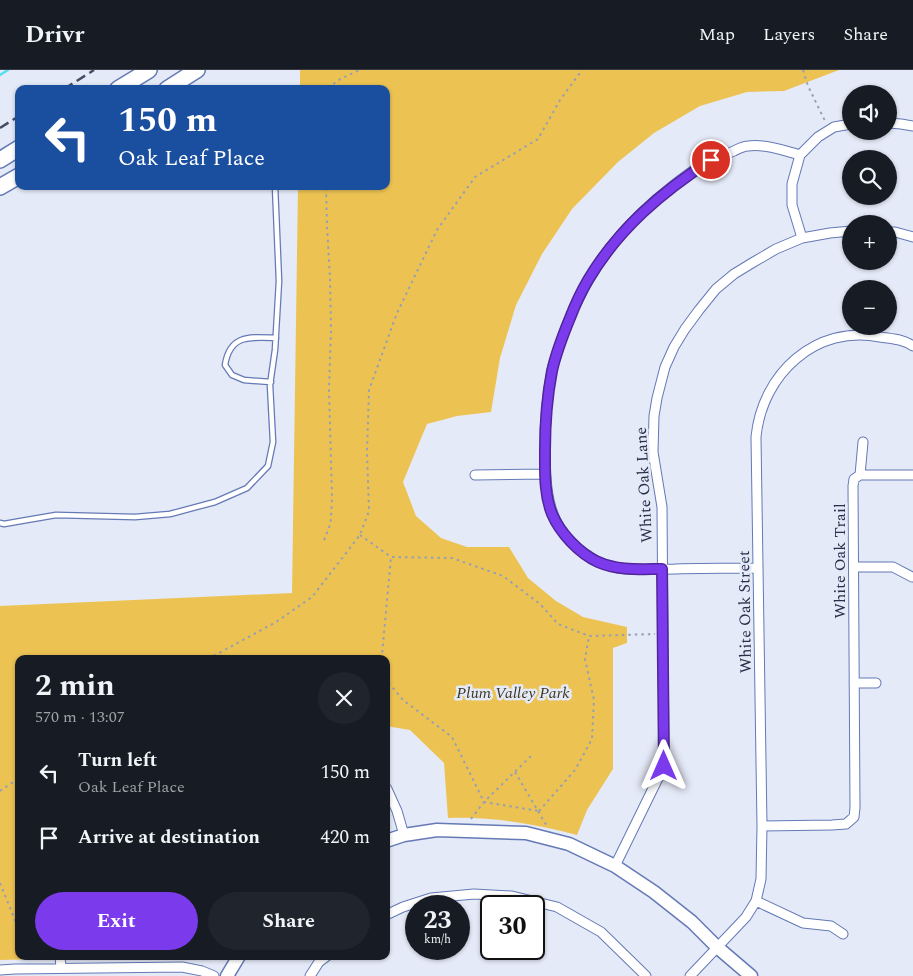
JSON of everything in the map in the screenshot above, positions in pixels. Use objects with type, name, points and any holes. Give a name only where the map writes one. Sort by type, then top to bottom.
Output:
[{"type":"highway","points":[[125,85],[149,70]]},
{"type":"highway","points":[[174,85],[198,70]]},
{"type":"highway","points":[[0,160],[15,151]]},
{"type":"highway","points":[[0,187],[15,178]]},
{"type":"street","points":[[897,124],[913,126]]},
{"type":"street","points":[[802,238],[792,205],[792,184],[800,155],[818,137],[834,127],[842,126]]},
{"type":"street","points":[[758,568],[616,568],[597,562],[573,545],[552,514],[547,494],[545,474],[548,395],[552,370],[560,344],[578,299],[602,258],[638,216],[662,194],[686,176],[711,160],[747,146],[770,146],[800,155]]},
{"type":"street","name":"White Oak Lane","points":[[615,866],[664,766],[662,507],[652,452],[658,398],[665,367],[674,347],[699,310],[716,289],[734,274],[776,249],[802,238],[842,231]]},
{"type":"street","points":[[897,232],[913,237]]},
{"type":"street","name":"White Oak Street","points":[[690,976],[746,916],[756,901],[761,879],[762,826],[756,437],[768,394],[787,366],[798,356],[833,338],[868,334],[906,342],[913,346]]},
{"type":"street","name":"White Oak Trail","points":[[762,826],[846,824],[854,817],[853,486],[854,479],[860,475],[863,442]]},
{"type":"street","points":[[475,475],[545,474]]},
{"type":"street","points":[[860,475],[913,475]]},
{"type":"street","points":[[854,567],[893,567],[912,577]]},
{"type":"street","points":[[854,683],[876,683]]},
{"type":"street","points":[[390,793],[404,835]]},
{"type":"street","points":[[390,840],[404,835],[437,830],[526,833],[569,844],[615,866],[654,892],[692,922],[717,947],[752,976]]},
{"type":"street","points":[[390,913],[431,898],[474,894],[512,896],[557,908],[601,932],[646,976]]},
{"type":"street","points":[[756,901],[803,924],[831,926],[843,934]]},
{"type":"street","points":[[60,960],[61,968]]},
{"type":"street","points":[[227,976],[237,960]]},
{"type":"street","points":[[310,976],[322,960]]},
{"type":"street","points":[[0,970],[182,968],[198,970],[214,976]]},
{"type":"lane","points":[[0,524],[56,515],[135,517],[170,514],[215,502],[247,488],[268,466],[273,442],[271,382],[276,338],[279,281],[275,190]]},
{"type":"lane","points":[[271,382],[244,380],[232,375],[225,365],[227,354],[234,344],[251,337],[276,338]]},
{"type":"path","points":[[331,85],[359,70]]},
{"type":"path","points":[[215,655],[276,622],[312,597],[360,535],[368,511],[369,390],[397,312],[437,230],[475,177],[538,139],[560,100],[582,70]]},
{"type":"path","points":[[804,70],[808,86],[830,130]]},
{"type":"path","points":[[324,540],[331,518],[332,497],[329,389],[330,278],[326,226],[326,190]]},
{"type":"path","points":[[360,535],[391,557],[452,558],[503,576],[540,604],[558,624],[589,636],[663,634]]},
{"type":"path","points":[[382,655],[391,557]]},
{"type":"path","points":[[539,811],[575,770],[592,739],[594,700],[585,659],[589,636]]},
{"type":"path","points":[[390,685],[403,700],[452,737],[484,802]]},
{"type":"path","points":[[471,818],[484,802],[533,754]]},
{"type":"path","points":[[516,772],[549,830]]},
{"type":"path","points":[[0,791],[15,781]]},
{"type":"path","points":[[484,802],[539,811]]},
{"type":"path","points":[[0,884],[15,920]]},
{"type":"green space","name":"Plum Valley Park","points":[[300,70],[839,70],[784,91],[747,92],[700,106],[654,133],[618,162],[572,209],[542,254],[516,305],[500,358],[491,412],[457,416],[427,424],[403,482],[416,516],[441,538],[467,547],[509,547],[528,578],[556,601],[583,617],[627,627],[627,643],[613,648],[613,769],[587,810],[577,835],[546,827],[513,822],[481,818],[448,818],[444,763],[410,730],[390,727],[390,655],[15,655],[15,960],[0,960],[0,606],[292,593],[298,190],[390,190],[390,85],[300,85]]},
{"type":"waterway","points":[[0,75],[8,70]]},
{"type":"railway","points":[[70,85],[94,70]]},
{"type":"railway","points":[[0,128],[15,119]]},
{"type":"route","points":[[664,766],[662,569],[616,568],[597,562],[573,545],[562,531],[552,514],[547,494],[545,474],[548,395],[552,370],[560,344],[578,299],[602,258],[638,216],[662,194],[711,160]]}]
